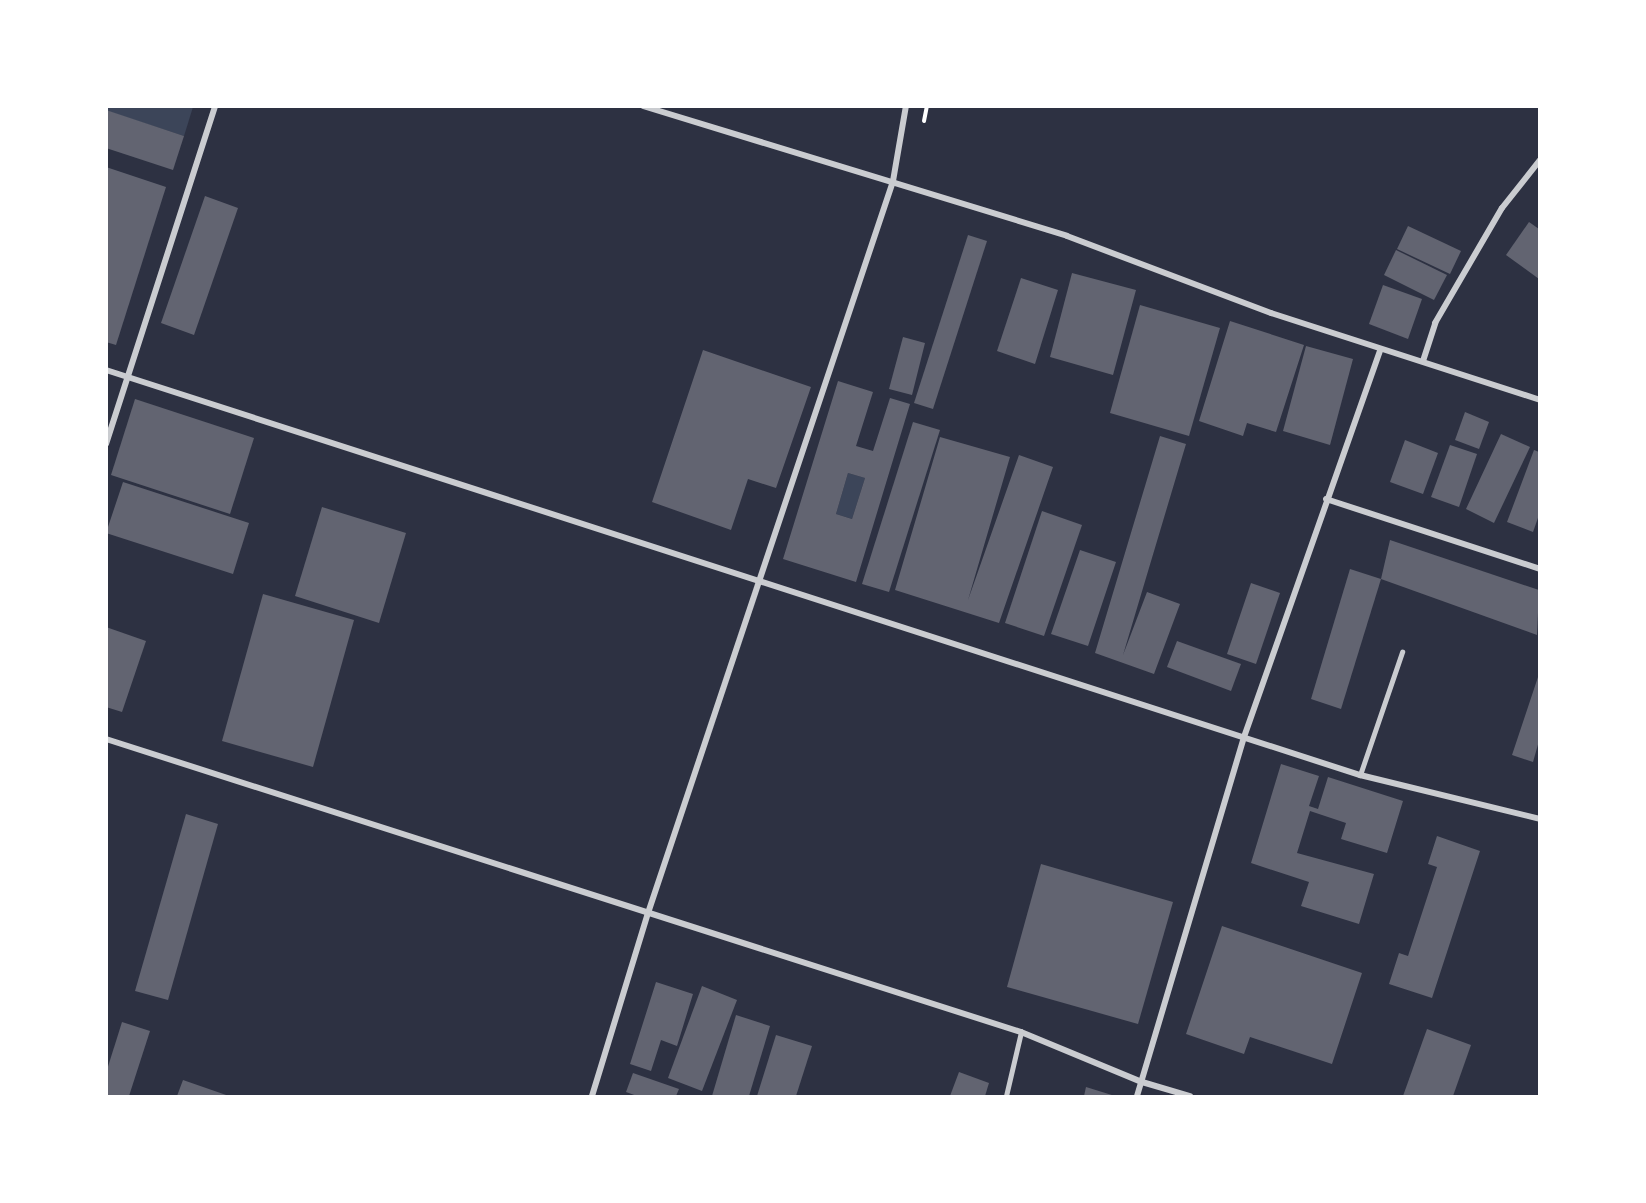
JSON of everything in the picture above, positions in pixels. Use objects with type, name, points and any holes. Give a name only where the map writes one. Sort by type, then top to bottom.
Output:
[{"type":"street","points":[[106,444],[215,106]]},
{"type":"street","points":[[643,106],[1067,236],[1380,350],[1423,361],[1539,400]]},
{"type":"street","points":[[592,1096],[648,913],[893,181],[906,106]]},
{"type":"street","points":[[1423,361],[1434,323],[1502,207],[1539,160]]},
{"type":"street","points":[[1137,1096],[1244,737],[1380,350]]},
{"type":"street","points":[[106,370],[1360,775],[1539,819]]},
{"type":"street","points":[[1326,499],[1539,569]]},
{"type":"street","points":[[106,739],[1021,1032],[1142,1082],[1190,1096]]},
{"type":"lane","points":[[1360,775],[1402,651]]},
{"type":"lane","points":[[1006,1096],[1021,1032]]},
{"type":"shaded area","points":[[107,106],[193,107],[184,136],[107,111]]},
{"type":"shaded area","points":[[848,473],[865,478],[852,519],[836,514]]},
{"type":"building","points":[[106,110],[184,136],[173,170],[106,148]]},
{"type":"building","points":[[106,167],[166,187],[116,345],[106,342]]},
{"type":"building","points":[[205,196],[238,208],[194,335],[161,323]]},
{"type":"building","points":[[1529,222],[1539,229],[1539,279],[1506,255]]},
{"type":"building","points":[[1408,226],[1461,251],[1450,274],[1397,249]]},
{"type":"building","points":[[968,235],[987,241],[933,409],[914,403]]},
{"type":"building","points":[[1396,250],[1447,275],[1434,300],[1384,275]]},
{"type":"building","points":[[1072,273],[1136,290],[1113,375],[1050,357]]},
{"type":"building","points":[[1021,278],[1058,290],[1035,364],[997,351]]},
{"type":"building","points":[[1383,285],[1422,299],[1408,339],[1369,324]]},
{"type":"building","points":[[1140,305],[1220,328],[1189,436],[1110,413]]},
{"type":"building","points":[[1230,321],[1304,345],[1276,432],[1247,423],[1243,436],[1199,421]]},
{"type":"building","points":[[903,337],[925,343],[912,395],[889,389]]},
{"type":"building","points":[[1306,346],[1353,359],[1330,445],[1283,431]]},
{"type":"building","points":[[703,350],[811,387],[776,488],[748,479],[731,530],[652,502]]},
{"type":"building","points":[[838,381],[873,392],[856,446],[873,451],[890,398],[910,404],[856,582],[783,559]],"holes":[[[848,473],[865,478],[852,519],[836,514]]]},
{"type":"building","points":[[135,399],[254,438],[230,514],[111,475]]},
{"type":"building","points":[[1465,412],[1489,422],[1479,449],[1455,440]]},
{"type":"building","points":[[913,422],[940,430],[889,592],[862,584]]},
{"type":"building","points":[[1501,434],[1530,447],[1494,523],[1466,509]]},
{"type":"building","points":[[1160,436],[1186,444],[1123,655],[1147,592],[1180,604],[1154,674],[1095,653]]},
{"type":"building","points":[[940,437],[1010,457],[968,600],[1019,455],[1053,467],[999,623],[895,590]]},
{"type":"building","points":[[1405,440],[1438,453],[1423,494],[1390,482]]},
{"type":"building","points":[[1450,445],[1477,454],[1459,507],[1431,497]]},
{"type":"building","points":[[1534,450],[1539,452],[1539,515],[1533,532],[1507,522]]},
{"type":"building","points":[[123,482],[249,523],[233,574],[106,533]]},
{"type":"building","points":[[322,507],[406,533],[379,623],[295,596]]},
{"type":"building","points":[[1042,511],[1082,525],[1044,636],[1005,623]]},
{"type":"building","points":[[1390,540],[1539,590],[1537,635],[1381,579]]},
{"type":"building","points":[[1080,550],[1116,562],[1088,646],[1051,634]]},
{"type":"building","points":[[1350,569],[1381,579],[1341,709],[1311,699]]},
{"type":"building","points":[[1251,583],[1280,593],[1256,664],[1227,654]]},
{"type":"building","points":[[263,594],[354,620],[313,767],[222,741]]},
{"type":"building","points":[[106,627],[146,641],[122,712],[106,707]]},
{"type":"building","points":[[1177,641],[1241,664],[1231,691],[1167,667]]},
{"type":"building","points":[[1539,674],[1539,741],[1533,762],[1512,755]]},
{"type":"building","points":[[1281,764],[1319,776],[1309,806],[1318,809],[1328,777],[1403,801],[1387,853],[1341,839],[1346,823],[1310,811],[1297,853],[1374,874],[1359,924],[1301,906],[1309,882],[1251,863]]},
{"type":"building","points":[[186,814],[218,824],[168,1000],[135,991]]},
{"type":"building","points":[[1437,836],[1480,851],[1432,998],[1389,984],[1399,953],[1408,956],[1437,867],[1428,864]]},
{"type":"building","points":[[1041,864],[1173,902],[1138,1024],[1007,987]]},
{"type":"building","points":[[1222,926],[1362,973],[1332,1064],[1250,1037],[1244,1054],[1186,1034]]},
{"type":"building","points":[[656,982],[693,994],[677,1046],[661,1040],[651,1071],[630,1064]]},
{"type":"building","points":[[702,986],[737,1000],[702,1091],[668,1078]]},
{"type":"building","points":[[736,1015],[770,1026],[749,1096],[712,1096]]},
{"type":"building","points":[[122,1022],[150,1031],[129,1096],[106,1096],[106,1073]]},
{"type":"building","points":[[1427,1029],[1471,1045],[1453,1096],[1403,1096]]},
{"type":"building","points":[[776,1035],[812,1046],[796,1096],[757,1096]]},
{"type":"building","points":[[959,1072],[989,1083],[985,1096],[950,1096]]},
{"type":"building","points":[[633,1073],[679,1089],[676,1096],[637,1096],[626,1092]]},
{"type":"building","points":[[183,1080],[229,1096],[177,1096]]},
{"type":"building","points":[[1086,1087],[1115,1096],[1084,1096]]}]
